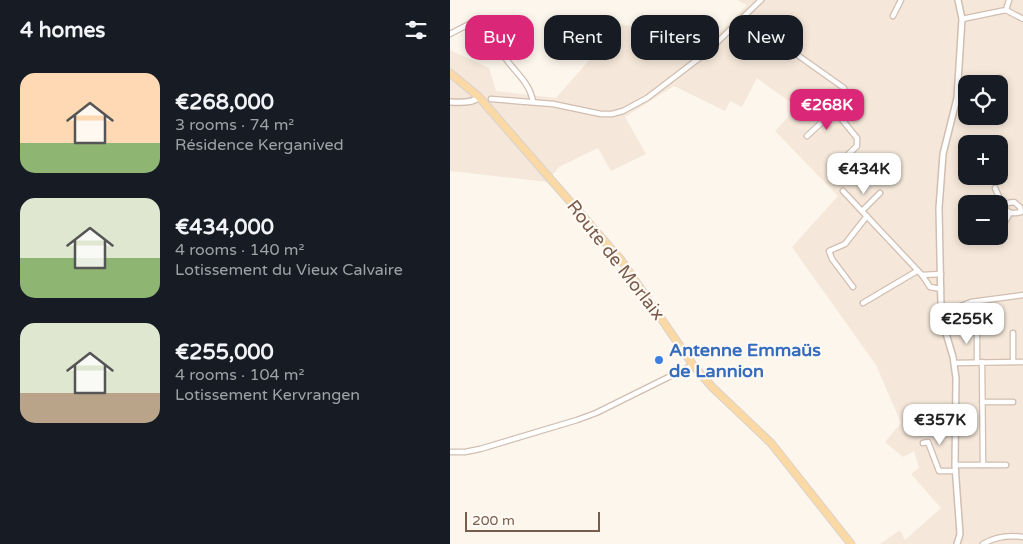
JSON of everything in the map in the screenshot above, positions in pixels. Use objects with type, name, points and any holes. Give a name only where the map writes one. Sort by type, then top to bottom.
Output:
[{"type":"main road","name":"Route de Morlaix","points":[[450,73],[479,97],[625,265],[693,365],[712,387],[771,443],[851,544]]},
{"type":"street","points":[[746,15],[761,0]]},
{"type":"street","points":[[893,16],[901,0]]},
{"type":"street","points":[[958,0],[962,20],[957,98],[941,165],[939,208],[942,313],[955,363],[956,378],[955,468],[960,520],[958,544]]},
{"type":"street","points":[[1006,10],[1009,0]]},
{"type":"street","points":[[962,20],[1006,10],[1023,19]]},
{"type":"street","points":[[450,34],[475,21],[482,22],[506,60],[526,83],[533,102]]},
{"type":"street","points":[[491,98],[553,104],[601,114],[612,114],[647,98],[706,53],[729,31]]},
{"type":"street","points":[[803,59],[844,88],[845,101],[807,136]]},
{"type":"street","points":[[450,102],[465,103],[477,100],[479,97]]},
{"type":"street","points":[[835,111],[856,138],[856,146],[836,166]]},
{"type":"street","points":[[995,188],[998,195]]},
{"type":"street","points":[[843,190],[922,275],[930,287],[941,289]]},
{"type":"street","points":[[862,211],[880,193]]},
{"type":"street","points":[[1008,202],[1014,202],[1020,207],[1022,214],[1010,213],[1008,217]]},
{"type":"street","points":[[853,287],[832,259],[829,251],[845,244],[867,216]]},
{"type":"street","points":[[863,303],[917,271]]},
{"type":"street","points":[[922,275],[941,274]]},
{"type":"street","points":[[942,313],[972,302],[1023,295]]},
{"type":"street","points":[[977,326],[982,402],[983,465]]},
{"type":"street","points":[[1013,333],[1013,362]]},
{"type":"street","points":[[955,363],[1023,362]]},
{"type":"street","points":[[450,452],[480,449],[577,420],[612,406],[693,365]]},
{"type":"street","points":[[982,402],[1013,402]]},
{"type":"street","points":[[923,443],[928,442],[938,471],[983,465],[1006,465]]},
{"type":"street","points":[[983,544],[1006,536],[1023,537]]},
{"type":"shaded area","points":[[737,0],[1023,0],[1023,544],[880,544],[900,530],[905,540],[941,508],[911,474],[919,468],[914,451],[903,457],[885,442],[901,423],[876,365],[792,247],[838,196],[775,131],[797,107],[757,78],[742,107],[730,101],[725,111],[674,86],[625,117],[646,154],[611,171],[598,148],[559,167],[547,182],[450,171],[450,50],[465,57],[465,60],[472,60],[489,68],[496,91],[556,98],[589,60],[621,60],[621,24],[631,27],[631,60],[719,60],[719,33],[729,23],[729,60],[803,60],[803,15],[737,15],[747,5]]},
{"type":"place","name":"Antenne Emmaüs de Lannion","points":[[659,360]]}]
